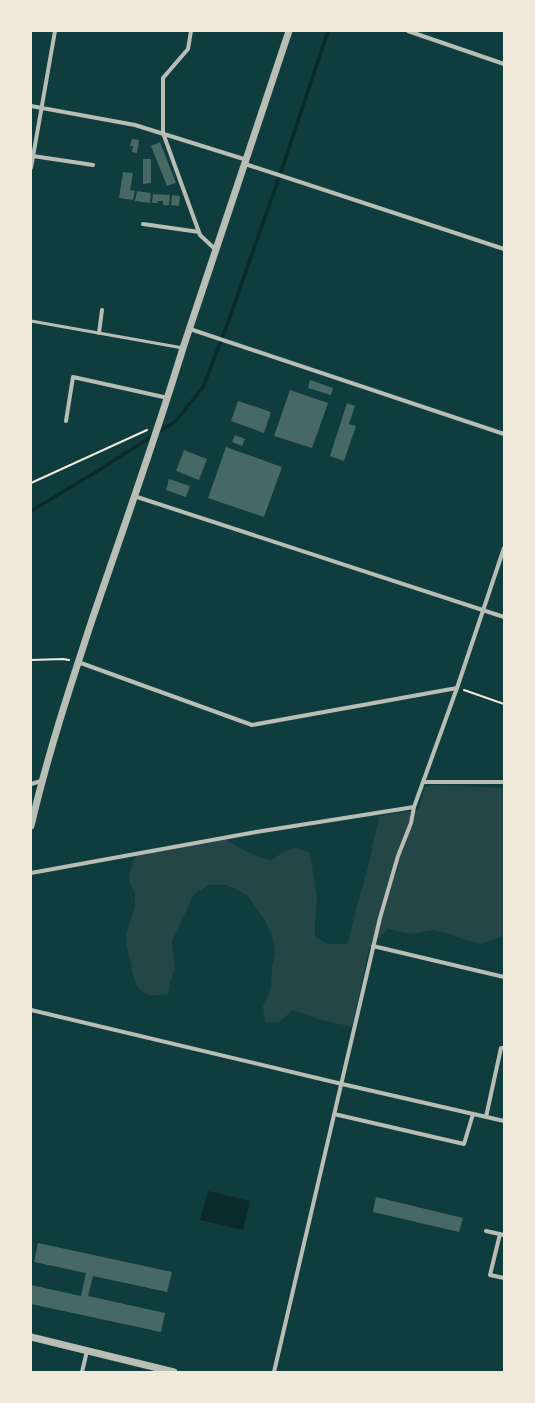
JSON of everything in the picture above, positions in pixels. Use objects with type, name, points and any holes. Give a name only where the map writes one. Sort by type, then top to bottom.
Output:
[{"type":"street","points":[[31,168],[55,31]]},
{"type":"street","points":[[192,31],[188,49],[163,78],[163,133],[199,232],[216,250]]},
{"type":"street","points":[[31,826],[41,781],[78,662],[159,425],[183,348],[289,31]]},
{"type":"street","points":[[408,31],[504,64]]},
{"type":"street","points":[[31,106],[136,125],[163,133],[504,249]]},
{"type":"street","points":[[32,156],[93,165]]},
{"type":"street","points":[[143,224],[199,232]]},
{"type":"street","points":[[99,333],[102,310]]},
{"type":"street","points":[[190,329],[504,434]]},
{"type":"street","points":[[66,421],[73,377],[168,398]]},
{"type":"street","points":[[134,496],[504,617]]},
{"type":"street","points":[[274,1372],[374,946],[398,856],[404,844],[411,823],[414,807],[457,688],[504,548]]},
{"type":"street","points":[[78,662],[252,725],[457,688]]},
{"type":"street","points":[[31,784],[41,781]]},
{"type":"street","points":[[424,782],[504,782]]},
{"type":"street","points":[[31,873],[256,832],[414,807]]},
{"type":"street","points":[[374,946],[504,977]]},
{"type":"street","points":[[31,1010],[504,1121]]},
{"type":"street","points":[[486,1117],[502,1048],[504,1048]]},
{"type":"street","points":[[334,1114],[464,1144],[473,1114]]},
{"type":"street","points":[[486,1231],[502,1234],[490,1275],[504,1278]]},
{"type":"street","points":[[31,1337],[174,1372]]},
{"type":"street","points":[[82,1372],[87,1351]]},
{"type":"lane","points":[[31,321],[183,348]]},
{"type":"path","points":[[31,484],[159,425]]},
{"type":"path","points":[[31,660],[62,659],[78,662]]},
{"type":"path","points":[[457,688],[504,704]]},
{"type":"shaded area","points":[[435,785],[504,788],[504,936],[482,944],[434,930],[411,934],[388,929],[369,948],[352,1027],[318,1019],[293,1010],[279,1022],[265,1022],[263,1006],[271,989],[272,968],[275,953],[273,938],[265,921],[247,895],[227,885],[209,885],[194,894],[172,941],[175,970],[170,981],[168,994],[150,995],[139,989],[134,977],[126,939],[135,899],[135,894],[130,883],[129,876],[137,853],[223,838],[252,854],[265,859],[272,860],[283,852],[296,847],[310,853],[317,899],[315,937],[328,944],[348,944],[369,864],[379,816],[418,810],[425,787]]},
{"type":"shaded area","points":[[208,1191],[250,1201],[243,1230],[200,1220]]},
{"type":"building","points":[[132,139],[139,140],[137,153],[132,152],[133,146],[130,146]]},
{"type":"building","points":[[160,142],[176,183],[167,186],[151,146]]},
{"type":"building","points":[[143,159],[151,159],[151,183],[143,184]]},
{"type":"building","points":[[123,172],[133,173],[130,190],[135,191],[133,200],[119,198]]},
{"type":"building","points":[[137,191],[151,193],[150,203],[135,201]]},
{"type":"building","points":[[153,194],[170,195],[169,205],[163,205],[163,201],[152,203]]},
{"type":"building","points":[[172,195],[180,196],[179,206],[171,205]]},
{"type":"building","points":[[310,380],[333,388],[331,395],[308,388]]},
{"type":"building","points":[[290,390],[328,403],[312,448],[274,436]]},
{"type":"building","points":[[238,401],[271,412],[264,433],[231,421]]},
{"type":"building","points":[[347,403],[355,406],[349,424],[356,426],[344,461],[330,456]]},
{"type":"building","points":[[235,435],[245,439],[242,446],[232,442]]},
{"type":"building","points":[[226,447],[282,467],[264,517],[208,498]]},
{"type":"building","points":[[184,450],[207,459],[199,480],[176,471]]},
{"type":"building","points":[[169,479],[190,486],[186,497],[166,490]]},
{"type":"building","points":[[376,1197],[463,1218],[459,1232],[373,1212]]},
{"type":"building","points":[[38,1243],[172,1272],[167,1292],[93,1276],[88,1296],[165,1313],[161,1332],[31,1304],[31,1285],[81,1296],[86,1273],[34,1262]]},
{"type":"waterway","points":[[31,511],[176,421],[203,387],[226,328],[284,163],[328,31]]}]
